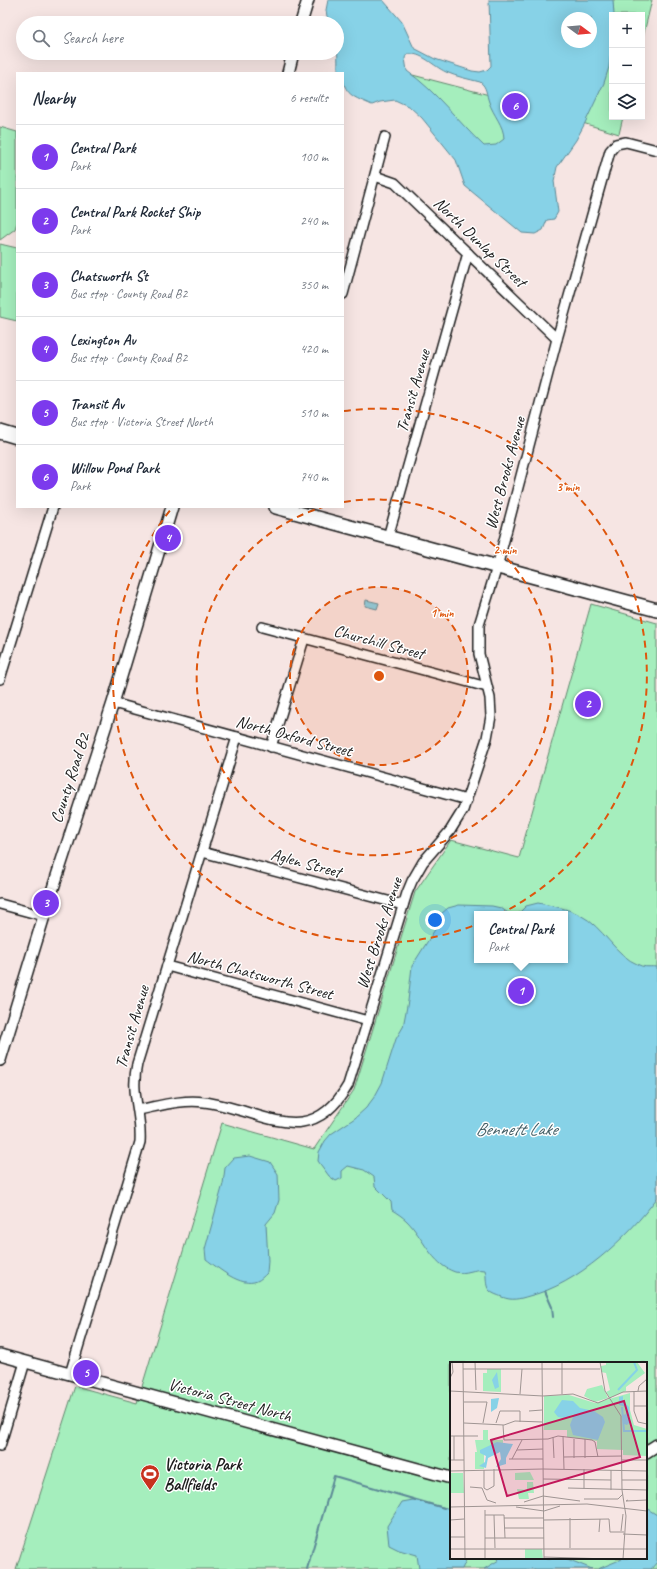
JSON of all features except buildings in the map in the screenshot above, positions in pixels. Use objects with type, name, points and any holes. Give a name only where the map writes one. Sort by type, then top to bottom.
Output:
[{"type":"main road","points":[[0,432],[16,437]]},
{"type":"main road","points":[[282,508],[657,610]]},
{"type":"street","points":[[303,16],[308,0]]},
{"type":"street","points":[[288,72],[291,60]]},
{"type":"street","points":[[344,287],[346,274],[385,137]]},
{"type":"street","name":"West Brooks Avenue","points":[[138,1110],[175,1103],[202,1102],[221,1105],[282,1122],[294,1123],[313,1120],[329,1111],[348,1085],[402,906],[417,870],[450,831],[463,810],[490,725],[490,698],[479,654],[478,634],[481,616],[497,567],[557,339],[610,150],[616,144],[626,142],[656,147]]},
{"type":"street","name":"North Dunlap Street","points":[[375,176],[395,183],[557,339]]},
{"type":"street","name":"Transit Avenue","points":[[388,538],[468,252]]},
{"type":"street","points":[[0,678],[53,508]]},
{"type":"street","name":"County Road B2","points":[[0,1060],[44,916],[113,703],[172,508]]},
{"type":"street","name":"Churchill Street","points":[[262,627],[487,687]]},
{"type":"street","points":[[271,747],[304,639]]},
{"type":"street","name":"North Oxford Street","points":[[113,703],[467,800]]},
{"type":"street","name":"Transit Avenue","points":[[70,1374],[138,1153],[141,1131],[134,1087],[135,1070],[237,737]]},
{"type":"street","name":"Aglen Street","points":[[202,852],[402,906]]},
{"type":"street","points":[[0,904],[44,916]]},
{"type":"street","name":"North Chatsworth Street","points":[[167,966],[368,1021]]},
{"type":"street","name":"Victoria Street North","points":[[0,1355],[450,1478]]},
{"type":"street","points":[[0,1446],[25,1362]]},
{"type":"street","points":[[647,1451],[657,1445]]},
{"type":"green space","points":[[507,0],[652,0],[645,29],[645,12],[609,12],[609,120],[622,120],[619,134],[556,115],[531,196],[405,73],[497,97]]},
{"type":"green space","points":[[0,127],[16,132],[16,226],[15,229],[0,240]]},
{"type":"green space","points":[[0,244],[16,248],[16,321],[0,317]]},
{"type":"green space","points":[[591,604],[657,623],[657,1569],[16,1569],[75,1386],[137,1403],[222,1123],[314,1149],[354,1090],[415,892],[451,840],[519,858]]},
{"type":"water","points":[[328,0],[383,0],[402,22],[414,48],[435,59],[472,71],[480,72],[487,70],[491,66],[489,0],[613,0],[614,12],[609,12],[609,67],[604,83],[584,125],[576,140],[557,167],[554,181],[558,212],[554,219],[547,220],[543,230],[535,234],[522,233],[465,186],[456,160],[422,118],[410,107],[395,100],[380,102],[372,105],[360,100],[347,91],[344,80],[344,72],[339,72],[338,69],[338,60],[344,60],[344,16],[327,16],[326,10]],"holes":[[[407,54],[418,55],[446,72],[480,82],[485,88],[491,107],[504,134],[504,139],[496,145],[484,146],[428,88],[407,71],[405,58]]]},
{"type":"water","points":[[366,600],[379,603],[377,609],[365,606]]},
{"type":"water","name":"Bennett Lake","points":[[538,903],[570,911],[580,915],[596,926],[623,955],[630,960],[641,966],[657,967],[657,1198],[632,1228],[600,1258],[583,1270],[565,1282],[547,1290],[522,1298],[512,1299],[502,1297],[490,1291],[487,1286],[485,1270],[459,1273],[455,1272],[447,1268],[433,1257],[413,1227],[392,1210],[391,1202],[375,1186],[374,1177],[364,1170],[348,1166],[342,1171],[342,1178],[336,1181],[329,1176],[318,1161],[319,1152],[325,1141],[331,1134],[355,1118],[366,1108],[382,1083],[396,1039],[403,1027],[412,966],[436,928],[441,914],[448,908],[459,905],[492,906],[501,908],[505,911],[474,911],[474,963],[568,963],[568,911],[521,911],[526,906]]},
{"type":"water","points":[[250,1156],[270,1162],[278,1174],[279,1200],[275,1213],[266,1224],[268,1261],[267,1273],[258,1280],[244,1282],[230,1276],[206,1259],[205,1249],[223,1184],[225,1168],[234,1158]]},
{"type":"water","points":[[413,1500],[450,1509],[450,1559],[467,1559],[462,1569],[419,1569],[417,1555],[399,1550],[389,1545],[387,1526],[402,1502]]},
{"type":"water","points":[[647,1509],[657,1515],[657,1562],[651,1569],[598,1569],[622,1559],[647,1559]]},
{"type":"water","points":[[498,1559],[567,1559],[592,1569],[484,1569],[499,1560]]},
{"type":"waterway","points":[[545,1291],[552,1307],[553,1317]]},
{"type":"waterway","points":[[307,1569],[334,1476],[444,1508]]},
{"type":"place","name":"Willow Pond Park","points":[[515,106]]},
{"type":"place","name":"Lexington Av","points":[[168,538]]},
{"type":"place","name":"Central Park Rocket Ship","points":[[588,704]]},
{"type":"place","name":"Chatsworth St","points":[[46,903]]},
{"type":"place","name":"Central Park","points":[[521,991]]},
{"type":"place","name":"Transit Av","points":[[86,1373]]},
{"type":"place","name":"Victoria Park Ballfields","points":[[150,1491]]}]
